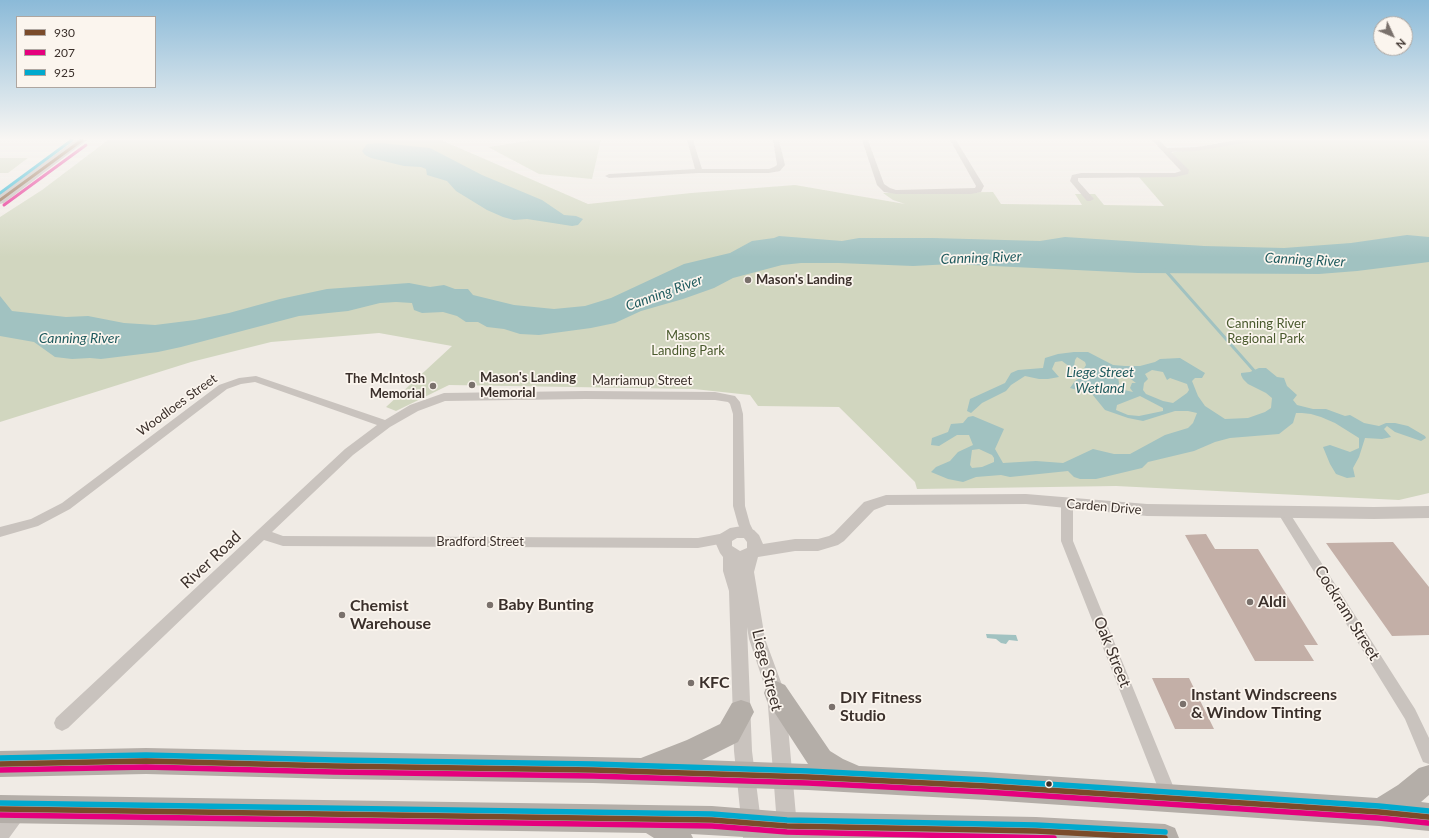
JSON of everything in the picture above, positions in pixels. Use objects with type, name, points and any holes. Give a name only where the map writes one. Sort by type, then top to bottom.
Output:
[{"type":"highway","points":[[776,693],[821,760],[835,770],[859,779]]},
{"type":"highway","points":[[641,772],[695,750],[729,733],[741,712]]},
{"type":"highway","points":[[0,764],[146,761],[783,776],[859,779],[1170,798],[1379,812],[1429,817]]},
{"type":"highway","points":[[1379,812],[1408,795],[1429,778]]},
{"type":"highway","points":[[9,809],[650,819],[728,821],[752,831],[978,830],[1036,831],[1165,838]]},
{"type":"highway","points":[[650,819],[679,838]]},
{"type":"highway","points":[[950,838],[978,830]]},
{"type":"main road","points":[[0,186],[10,179]]},
{"type":"main road","points":[[0,200],[29,179]]},
{"type":"street","points":[[879,179],[881,185],[887,190],[896,192],[963,192],[978,190],[980,186],[976,179]]},
{"type":"street","points":[[1074,179],[1074,181],[1090,199]]},
{"type":"street","name":"Woodloes Street","points":[[0,532],[34,523],[66,506],[223,387],[239,380],[256,379],[386,424]]},
{"type":"street","name":"Marriamup Street","points":[[386,424],[414,408],[444,397],[585,395],[715,396],[725,397],[735,402]]},
{"type":"street","name":"Liege Street","points":[[735,402],[738,414],[739,506],[744,524],[741,544],[731,571],[737,591],[741,712],[745,775],[752,831]]},
{"type":"street","name":"River Road","points":[[62,724],[349,452],[386,424]]},
{"type":"street","name":"Carden Drive","points":[[741,544],[818,545],[833,541],[839,537],[868,506],[876,502],[886,500],[1026,499],[1067,504],[1147,510],[1429,512]]},
{"type":"street","name":"Oak Street","points":[[1067,504],[1067,541],[1170,798]]},
{"type":"street","name":"Cockram Street","points":[[1283,512],[1410,714],[1429,756]]},
{"type":"street","name":"Bradford Street","points":[[262,534],[283,541],[741,544]]},
{"type":"street","name":"Liege Street","points":[[741,544],[748,561],[746,572],[757,639],[776,693],[787,832]]},
{"type":"street","name":"Cockram Street","points":[[1410,714],[1429,736]]},
{"type":"street","points":[[0,833],[9,809]]},
{"type":"green space","name":"Canning River Regional Park","points":[[56,179],[531,179],[588,204],[691,193],[795,185],[905,204],[893,200],[883,193],[993,192],[1001,204],[1082,205],[1075,194],[1095,194],[1104,205],[1164,206],[1141,179],[1429,179],[1429,493],[1399,500],[1116,486],[917,489],[915,482],[839,407],[758,406],[750,395],[694,389],[449,385],[396,411],[386,407],[452,346],[379,333],[271,342],[191,362],[0,422],[0,217]]},
{"type":"water","points":[[441,179],[492,179],[542,200],[564,215],[576,216],[583,219],[578,225],[572,226],[527,219],[514,220],[503,217],[487,210],[456,191],[447,181]]},
{"type":"water","name":"Canning River","points":[[1407,235],[1429,237],[1429,262],[1319,274],[1138,273],[952,264],[913,266],[801,263],[782,265],[733,278],[714,288],[641,311],[615,323],[539,335],[520,334],[504,329],[487,327],[478,322],[466,322],[457,316],[443,312],[422,313],[414,310],[412,303],[396,302],[380,303],[348,311],[299,316],[158,352],[101,359],[72,359],[55,357],[34,342],[0,336],[0,296],[12,311],[66,317],[88,316],[124,323],[155,325],[195,320],[229,313],[280,299],[327,289],[409,283],[430,287],[444,285],[455,289],[468,289],[473,295],[514,305],[554,309],[585,306],[611,298],[684,264],[730,253],[752,241],[779,236],[842,241],[859,238],[933,238],[1040,241],[1065,237],[1204,246],[1284,248],[1351,243]]},
{"type":"water","name":"Liege Street Wetland","points":[[1088,352],[1113,365],[1125,366],[1140,366],[1160,359],[1180,358],[1205,373],[1202,378],[1195,378],[1192,381],[1198,396],[1205,406],[1225,419],[1248,418],[1265,412],[1271,408],[1272,398],[1266,393],[1248,384],[1241,375],[1241,373],[1250,372],[1259,368],[1266,368],[1277,377],[1284,378],[1287,386],[1297,395],[1293,400],[1297,405],[1313,409],[1326,409],[1345,416],[1350,415],[1364,423],[1379,426],[1386,423],[1395,423],[1408,426],[1426,438],[1421,441],[1395,432],[1387,426],[1384,429],[1391,437],[1382,439],[1365,438],[1359,457],[1353,468],[1355,477],[1347,478],[1336,474],[1323,447],[1330,445],[1350,452],[1359,448],[1359,438],[1335,423],[1321,417],[1302,413],[1296,413],[1293,423],[1279,434],[1230,438],[1215,442],[1194,451],[1148,462],[1142,468],[1096,479],[1080,479],[1074,477],[1068,471],[1010,477],[1001,475],[976,477],[963,482],[948,479],[931,472],[936,467],[950,461],[958,452],[973,445],[969,435],[957,435],[939,446],[931,445],[932,438],[948,432],[951,424],[963,423],[968,417],[973,416],[1004,429],[995,449],[1003,463],[1036,461],[1063,463],[1093,449],[1114,454],[1130,454],[1165,435],[1188,428],[1193,423],[1197,413],[1188,411],[1175,411],[1143,421],[1128,418],[1105,410],[1092,394],[1070,388],[1075,381],[1085,374],[1083,370],[1086,365],[1085,362],[1077,357],[1074,367],[1070,367],[1062,361],[1055,362],[1052,369],[1059,377],[1039,379],[1025,376],[1011,385],[1006,391],[982,403],[971,413],[967,411],[970,399],[1005,383],[1011,373],[1018,370],[1043,368],[1045,358],[1058,354]],"holes":[[[1119,370],[1136,383],[1132,383],[1130,388],[1133,392],[1120,389],[1118,377],[1115,375]],[[1152,370],[1163,372],[1167,380],[1170,378],[1187,384],[1189,390],[1173,403],[1163,401],[1146,394],[1143,390],[1144,383],[1148,379],[1145,374]],[[1140,396],[1163,408],[1163,411],[1139,416],[1128,415],[1116,410],[1117,405]],[[979,449],[992,455],[994,462],[982,467],[972,468],[970,465],[972,450]]]},
{"type":"water","points":[[986,634],[1016,635],[1018,641],[1009,640],[1006,644],[1001,643],[996,639],[987,638]]},
{"type":"building","name":"Aldi","points":[[1206,534],[1215,549],[1258,549],[1318,645],[1304,645],[1314,661],[1255,661],[1185,535]]},
{"type":"building","points":[[1393,542],[1429,587],[1429,635],[1392,636],[1326,543]]},
{"type":"building","name":"Instant Windscreens & Window Tinting","points":[[1152,678],[1189,678],[1214,729],[1175,729]]},
{"type":"waterway","points":[[1165,270],[1257,374]]},
{"type":"transit line","name":"925","points":[[0,193],[19,179]]},
{"type":"transit line","name":"930","points":[[0,200],[29,179]]},
{"type":"transit line","name":"207","points":[[4,205],[39,179]]},
{"type":"transit line","name":"925","points":[[0,758],[146,755],[334,760],[593,764],[808,771],[986,780],[1379,806],[1429,811]]},
{"type":"transit line","name":"930","points":[[0,764],[146,761],[334,766],[593,770],[808,777],[986,786],[1379,812],[1429,817]]},
{"type":"transit line","name":"207","points":[[0,770],[146,767],[334,772],[593,776],[808,783],[986,792],[1379,818],[1428,823]]},
{"type":"transit line","name":"925","points":[[0,803],[712,814],[787,820],[1036,825],[1165,832]]},
{"type":"transit line","name":"930","points":[[0,809],[712,820],[787,826],[1036,831],[1165,838]]},
{"type":"transit line","name":"207","points":[[0,815],[712,826],[787,832],[1054,838]]},
{"type":"place","name":"Mason's Landing","points":[[748,280]]},
{"type":"place","name":"Mason's Landing Memorial","points":[[472,385]]},
{"type":"place","name":"The McIntosh Memorial","points":[[433,386]]},
{"type":"place","name":"Aldi","points":[[1250,602]]},
{"type":"place","name":"Baby Bunting","points":[[490,605]]},
{"type":"place","name":"Chemist Warehouse","points":[[342,615]]},
{"type":"place","name":"KFC","points":[[691,683]]},
{"type":"place","name":"Instant Windscreens & Window Tinting","points":[[1183,704]]},
{"type":"place","name":"DIY Fitness Studio","points":[[832,707]]},
{"type":"park label","name":"Masons Landing Park","points":[[688,344]]}]
